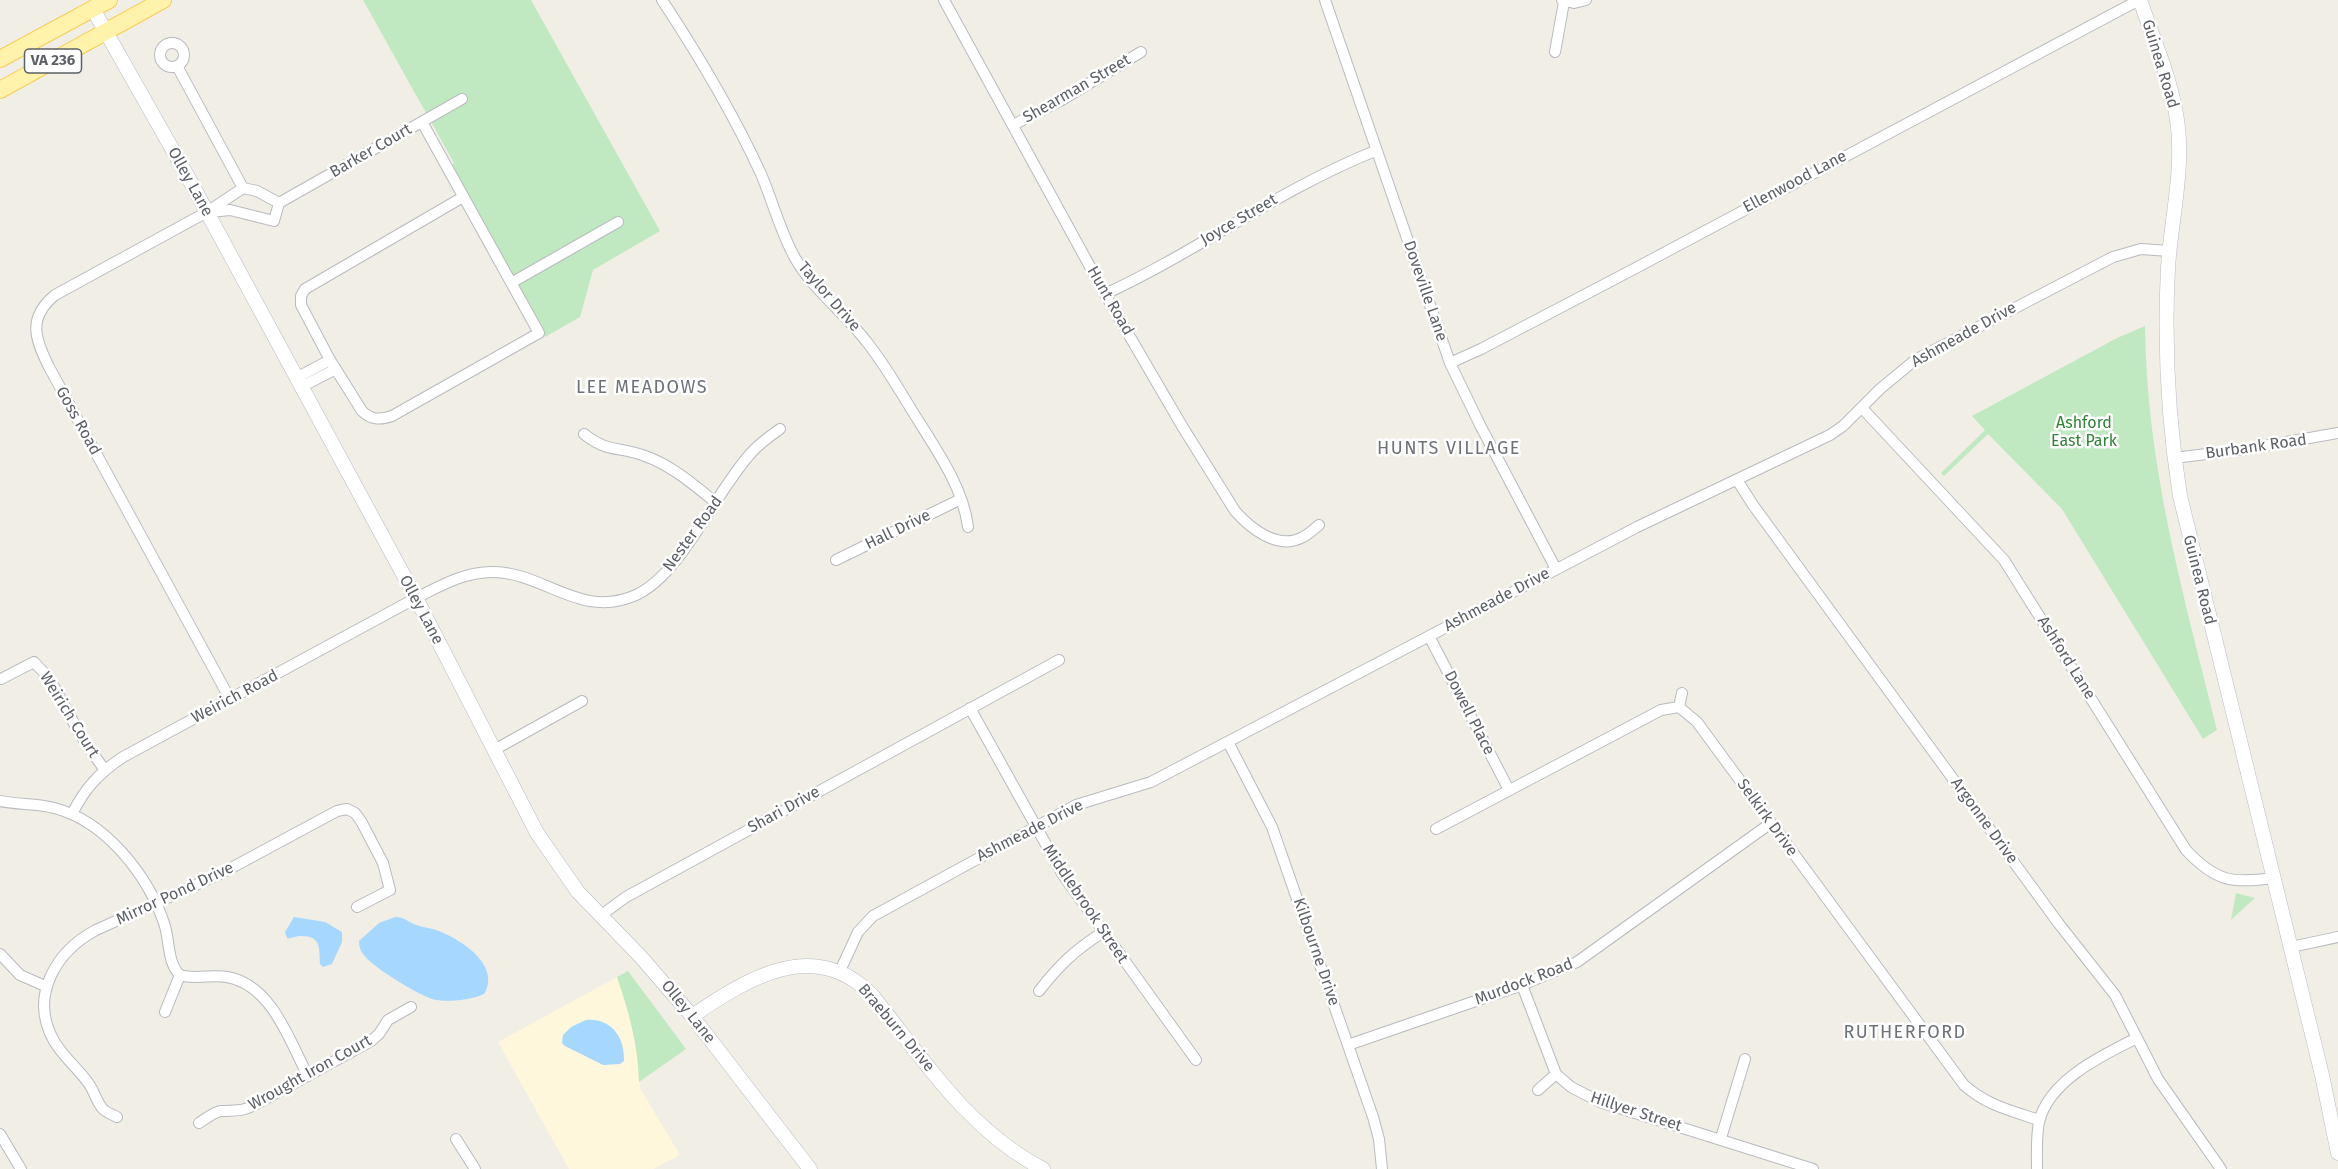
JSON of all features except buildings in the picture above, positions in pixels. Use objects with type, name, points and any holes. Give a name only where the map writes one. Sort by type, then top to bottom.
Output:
[{"type":"main road","name":"VA 236","points":[[0,59],[90,4],[109,0]]},
{"type":"main road","name":"VA 236","points":[[0,90],[163,0]]},
{"type":"main road","name":"Guinea Road","points":[[2139,0],[2169,83],[2178,125],[2179,171],[2169,251],[2166,346],[2174,458],[2187,532],[2291,947],[2338,1153]]},
{"type":"main road","name":"Olley Lane","points":[[90,4],[207,212],[416,598],[537,833],[557,865],[578,892],[640,956],[692,1017],[810,1169]]},
{"type":"main road","name":"Braeburn Drive","points":[[692,1017],[776,969],[803,965],[840,971],[872,995],[955,1100],[977,1123],[1010,1150],[1043,1169]]},
{"type":"street","name":"Taylor Drive","points":[[662,0],[689,41],[739,127],[796,259],[812,282],[866,340],[887,371],[929,438],[961,499],[968,527]]},
{"type":"street","name":"Hunt Road","points":[[944,0],[1105,294],[1223,494],[1245,522],[1260,533],[1284,540],[1303,537],[1319,525]]},
{"type":"street","name":"Doveville Lane","points":[[1325,0],[1375,151],[1450,363],[1556,569]]},
{"type":"street","points":[[1555,52],[1563,1],[1574,3],[1586,0]]},
{"type":"street","name":"Ellenwood Lane","points":[[1450,363],[1632,270],[2139,0]]},
{"type":"street","name":"Shearman Street","points":[[1013,125],[1060,101],[1141,52]]},
{"type":"street","points":[[177,66],[243,188]]},
{"type":"street","name":"Barker Court","points":[[207,212],[230,210],[274,221],[279,203],[462,99]]},
{"type":"street","points":[[422,122],[539,333],[392,416],[381,420],[367,416],[333,365],[301,305],[301,296],[305,289],[463,197]]},
{"type":"street","name":"Joyce Street","points":[[1105,294],[1138,279],[1266,203],[1327,171],[1375,151]]},
{"type":"street","points":[[207,212],[243,188],[257,191],[279,203]]},
{"type":"street","name":"Goss Road","points":[[207,212],[55,295],[38,316],[36,336],[49,367],[230,699]]},
{"type":"street","points":[[511,283],[618,222]]},
{"type":"street","name":"Ashmeade Drive","points":[[840,971],[858,932],[873,916],[1035,826],[1076,805],[1151,782],[1636,527],[1830,435],[1880,389],[1916,360],[2091,267],[2131,251],[2141,249],[2169,251]]},
{"type":"street","points":[[298,383],[333,365]]},
{"type":"street","name":"Ashford Lane","points":[[1862,408],[2004,560],[2186,850],[2206,869],[2230,880],[2249,882],[2273,878]]},
{"type":"street","name":"Nester Road","points":[[416,598],[462,576],[492,572],[526,578],[584,602],[605,603],[628,598],[647,589],[664,574],[750,453],[780,429]]},
{"type":"street","name":"Burbank Road","points":[[2174,458],[2247,449],[2338,433]]},
{"type":"street","points":[[584,434],[598,445],[654,459],[696,486],[715,502]]},
{"type":"street","name":"Argonne Drive","points":[[1737,480],[1753,506],[2059,924],[2104,979],[2158,1079],[2221,1169]]},
{"type":"street","name":"Hall Drive","points":[[836,560],[961,499]]},
{"type":"street","name":"Weirich Road","points":[[72,814],[82,793],[104,769],[416,598]]},
{"type":"street","name":"Dowell Place","points":[[1429,636],[1509,790]]},
{"type":"street","name":"Shari Drive","points":[[600,916],[626,897],[1059,660]]},
{"type":"street","name":"Weirich Court","points":[[1,680],[34,663],[49,678],[84,742],[104,769]]},
{"type":"street","points":[[1436,829],[1661,711],[1679,707],[1682,693]]},
{"type":"street","points":[[494,750],[582,700]]},
{"type":"street","name":"Selkirk Drive","points":[[1679,707],[1697,722],[1964,1085],[1975,1095],[1991,1104],[2039,1120]]},
{"type":"street","name":"Middlebrook Street","points":[[970,708],[1063,875],[1196,1060]]},
{"type":"street","name":"Kilbourne Drive","points":[[1228,742],[1272,827],[1373,1117],[1379,1139],[1382,1169]]},
{"type":"street","points":[[0,801],[55,808],[72,814],[103,834],[126,856],[147,886],[164,924],[173,964],[180,975],[228,977],[254,988],[269,1004],[308,1076]]},
{"type":"street","name":"Mirror Pond Drive","points":[[45,986],[59,961],[79,941],[96,930],[220,874],[337,811],[347,809],[355,813],[361,821],[383,863],[390,890],[357,907]]},
{"type":"street","name":"Murdock Road","points":[[1348,1045],[1560,970],[1591,953],[1771,823]]},
{"type":"street","points":[[1039,991],[1071,953],[1102,932]]},
{"type":"street","points":[[2291,947],[2338,936]]},
{"type":"street","points":[[0,954],[20,975],[45,986],[45,1015],[48,1030],[55,1043],[91,1086],[102,1109],[117,1117]]},
{"type":"street","points":[[165,1012],[180,975]]},
{"type":"street","points":[[1522,985],[1556,1074],[1538,1090]]},
{"type":"street","name":"Wrought Iron Court","points":[[199,1123],[219,1111],[232,1112],[249,1108],[308,1076],[371,1041],[379,1034],[388,1020],[411,1006]]},
{"type":"street","points":[[2037,1169],[2039,1120],[2054,1095],[2078,1071],[2096,1058],[2137,1038]]},
{"type":"street","points":[[1721,1138],[1745,1059]]},
{"type":"street","name":"Hillyer Street","points":[[1556,1074],[1571,1087],[1593,1099],[1813,1169]]},
{"type":"street","points":[[0,1134],[21,1169]]},
{"type":"street","points":[[456,1139],[475,1169]]},
{"type":"shaded area","points":[[617,977],[629,1011],[638,1054],[640,1088],[680,1155],[653,1169],[569,1169],[498,1042]]},
{"type":"green space","points":[[363,0],[531,0],[660,231],[593,270],[580,317],[545,337],[448,168],[454,163]]},
{"type":"green space","name":"Ashford East Park","points":[[2145,326],[2152,429],[2169,530],[2217,730],[2203,739],[2062,509],[1988,434],[1944,476],[1941,473],[1985,430],[1972,416],[2117,338]]},
{"type":"green space","points":[[2236,893],[2255,898],[2231,920]]},
{"type":"green space","points":[[628,971],[686,1049],[639,1082],[632,1029],[617,977]]},
{"type":"water","points":[[294,917],[325,922],[342,932],[342,942],[332,964],[323,967],[320,964],[318,944],[313,938],[301,936],[287,938],[285,932]]},
{"type":"water","points":[[395,917],[439,931],[458,940],[476,954],[487,972],[488,982],[485,993],[460,1000],[432,999],[395,980],[375,966],[361,951],[359,941],[379,923]]},
{"type":"water","points":[[586,1020],[603,1022],[615,1031],[622,1044],[624,1061],[620,1064],[603,1065],[562,1043],[563,1035],[571,1027]]},
{"type":"district","name":"LEE MEADOWS","points":[[642,388]]},
{"type":"district","name":"HUNTS VILLAGE","points":[[1449,449]]},
{"type":"district","name":"RUTHERFORD","points":[[1905,1033]]}]
